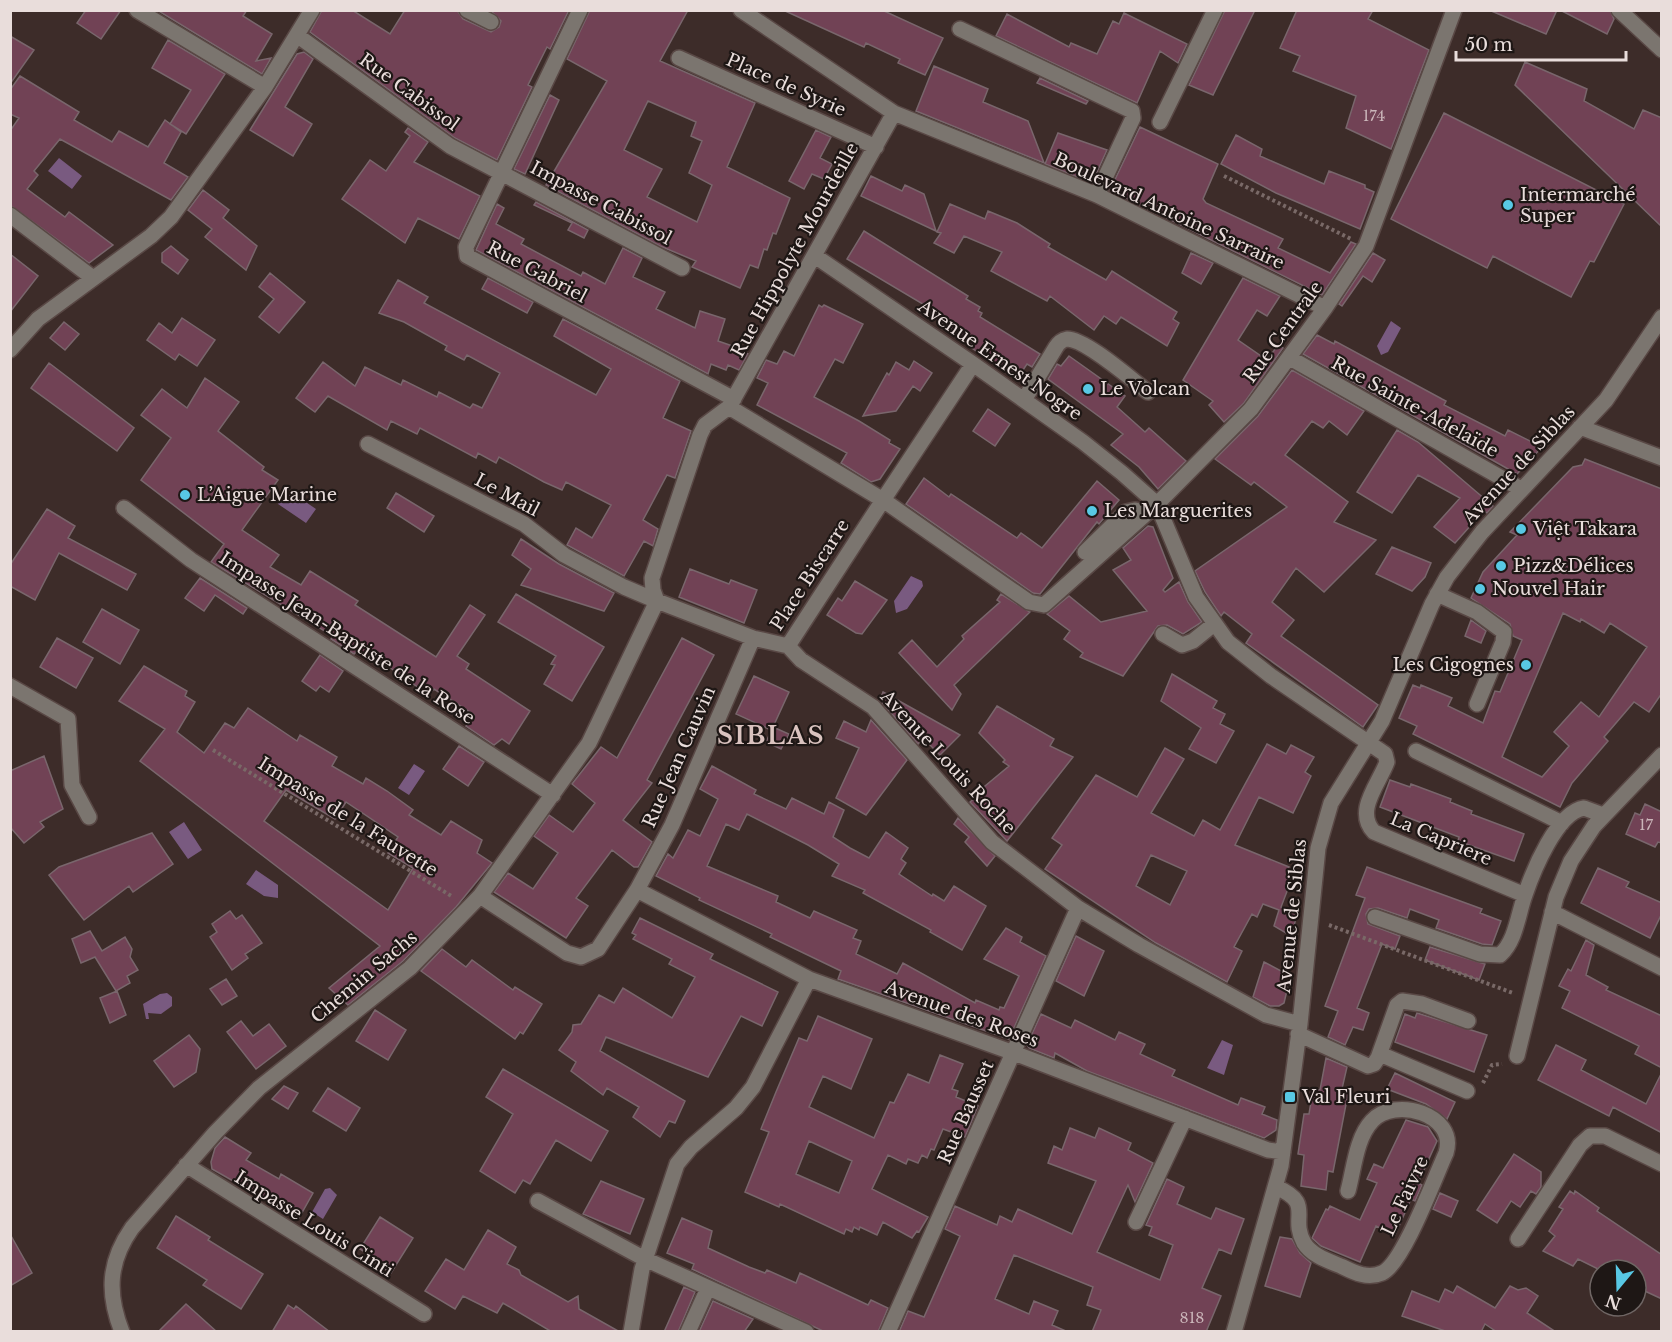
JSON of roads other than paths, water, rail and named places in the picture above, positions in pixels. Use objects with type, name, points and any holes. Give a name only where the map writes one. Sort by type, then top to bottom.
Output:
[{"type":"street","points":[[137,10],[264,87]]},
{"type":"street","points":[[10,350],[38,319],[151,236],[171,217],[264,87],[312,10]]},
{"type":"street","points":[[467,10],[490,22]]},
{"type":"street","name":"Rue Gabriel","points":[[580,10],[466,247],[466,253],[470,259],[732,403]]},
{"type":"street","name":"Place de Syrie","points":[[741,10],[894,113]]},
{"type":"street","points":[[1160,122],[1215,10]]},
{"type":"street","name":"Rue Centrale","points":[[883,500],[1029,602],[1041,606],[1053,599],[1152,508],[1251,410],[1325,308],[1366,246],[1454,10]]},
{"type":"street","points":[[1618,10],[1662,50]]},
{"type":"street","points":[[960,29],[1132,111],[1133,118],[1096,195]]},
{"type":"street","name":"Rue Cabissol","points":[[297,36],[435,137],[502,173]]},
{"type":"street","name":"Place de Syrie","points":[[679,58],[876,147]]},
{"type":"street","name":"Rue Hippolyte Mourdeille","points":[[732,403],[894,113]]},
{"type":"street","name":"Boulevard Antoine Sarraire","points":[[894,113],[1096,195],[1325,308]]},
{"type":"street","name":"Impasse Cabissol","points":[[502,173],[682,268]]},
{"type":"street","points":[[10,215],[93,278]]},
{"type":"street","name":"Avenue Ernest Nogre","points":[[814,256],[1096,451],[1152,508]]},
{"type":"street","name":"Avenue de Siblas","points":[[1234,1332],[1276,1187],[1283,1152],[1323,825],[1337,792],[1382,721],[1437,594],[1482,532],[1606,400],[1662,317]]},
{"type":"street","points":[[1024,400],[1056,347],[1060,342],[1068,339],[1085,346],[1148,392]]},
{"type":"street","name":"Rue Sainte-Adelaïde","points":[[1290,358],[1521,489]]},
{"type":"street","name":"Place Biscarre","points":[[657,601],[753,638],[789,646],[973,364]]},
{"type":"street","points":[[657,601],[652,578],[699,435],[705,425],[732,403],[883,500]]},
{"type":"street","points":[[1580,427],[1662,458]]},
{"type":"street","name":"Le Mail","points":[[368,444],[524,524],[564,555],[624,587],[657,601]]},
{"type":"street","name":"Impasse Jean-Baptiste de la Rose","points":[[124,508],[191,560],[553,795]]},
{"type":"street","points":[[1085,552],[1126,512],[1152,508],[1185,574],[1214,624],[1244,656],[1369,743]]},
{"type":"street","points":[[1437,594],[1477,612],[1504,632],[1504,639],[1477,704]]},
{"type":"street","name":"Chemin Sachs","points":[[122,1332],[112,1308],[111,1290],[118,1251],[132,1228],[186,1165],[259,1089],[410,968],[480,896],[596,733],[657,601]]},
{"type":"street","points":[[1162,634],[1182,645],[1193,641],[1214,624]]},
{"type":"street","name":"Rue Jean Cauvin","points":[[480,896],[567,953],[581,957],[598,950],[637,890],[672,825],[753,638]]},
{"type":"street","name":"Avenue Louis Roche","points":[[789,646],[801,660],[873,707],[993,842],[1078,908],[1146,949],[1266,1015],[1299,1029],[1368,1066],[1374,1064],[1380,1054]]},
{"type":"street","points":[[10,686],[68,719],[72,784],[89,817]]},
{"type":"street","name":"La Capriere","points":[[1369,743],[1380,749],[1387,758],[1365,812],[1367,823],[1374,832],[1525,895]]},
{"type":"street","points":[[1416,751],[1562,823]]},
{"type":"street","points":[[1517,1056],[1552,912],[1570,861],[1603,815],[1655,774],[1662,755]]},
{"type":"street","points":[[1375,917],[1480,954],[1495,956],[1503,952],[1510,943],[1525,895],[1540,858],[1562,823],[1571,813],[1580,808],[1603,815]]},
{"type":"street","name":"Avenue des Roses","points":[[637,890],[809,979],[1014,1053],[1268,1150],[1283,1152]]},
{"type":"street","name":"Rue Bausset","points":[[888,1332],[1078,908]]},
{"type":"street","points":[[1552,912],[1662,968]]},
{"type":"street","points":[[631,1332],[645,1259],[677,1164],[691,1147],[736,1108],[753,1087],[809,979]]},
{"type":"street","points":[[1468,1021],[1422,1004],[1402,1001],[1397,1005],[1380,1054],[1472,1087]]},
{"type":"street","name":"Le Faivre","points":[[1276,1187],[1292,1194],[1296,1200],[1300,1231],[1309,1249],[1361,1275],[1381,1274],[1390,1268],[1403,1249],[1446,1153],[1448,1132],[1437,1121],[1411,1110],[1392,1110],[1377,1117],[1363,1135],[1348,1191]]},
{"type":"street","points":[[1136,1222],[1185,1118]]},
{"type":"street","points":[[1518,1239],[1581,1145],[1590,1136],[1605,1136],[1662,1164]]},
{"type":"street","name":"Impasse Louis Cinti","points":[[186,1165],[424,1314]]},
{"type":"street","points":[[538,1200],[645,1259],[806,1332]]},
{"type":"street","points":[[688,1332],[708,1288]]},
{"type":"place","name":"Intermarché Super","points":[[1508,205]]},
{"type":"place","name":"Le Volcan","points":[[1088,389]]},
{"type":"place","name":"L’Aigue Marine","points":[[185,495]]},
{"type":"place","name":"Les Marguerites","points":[[1092,511]]},
{"type":"place","name":"Việt Takara","points":[[1521,529]]},
{"type":"place","name":"Pizz&Délices","points":[[1501,566]]},
{"type":"place","name":"Nouvel Hair","points":[[1480,589]]},
{"type":"place","name":"Les Cigognes","points":[[1526,665]]},
{"type":"place","name":"Val Fleuri","points":[[1290,1097]]},
{"type":"district","name":"SIBLAS","points":[[771,735]]}]
